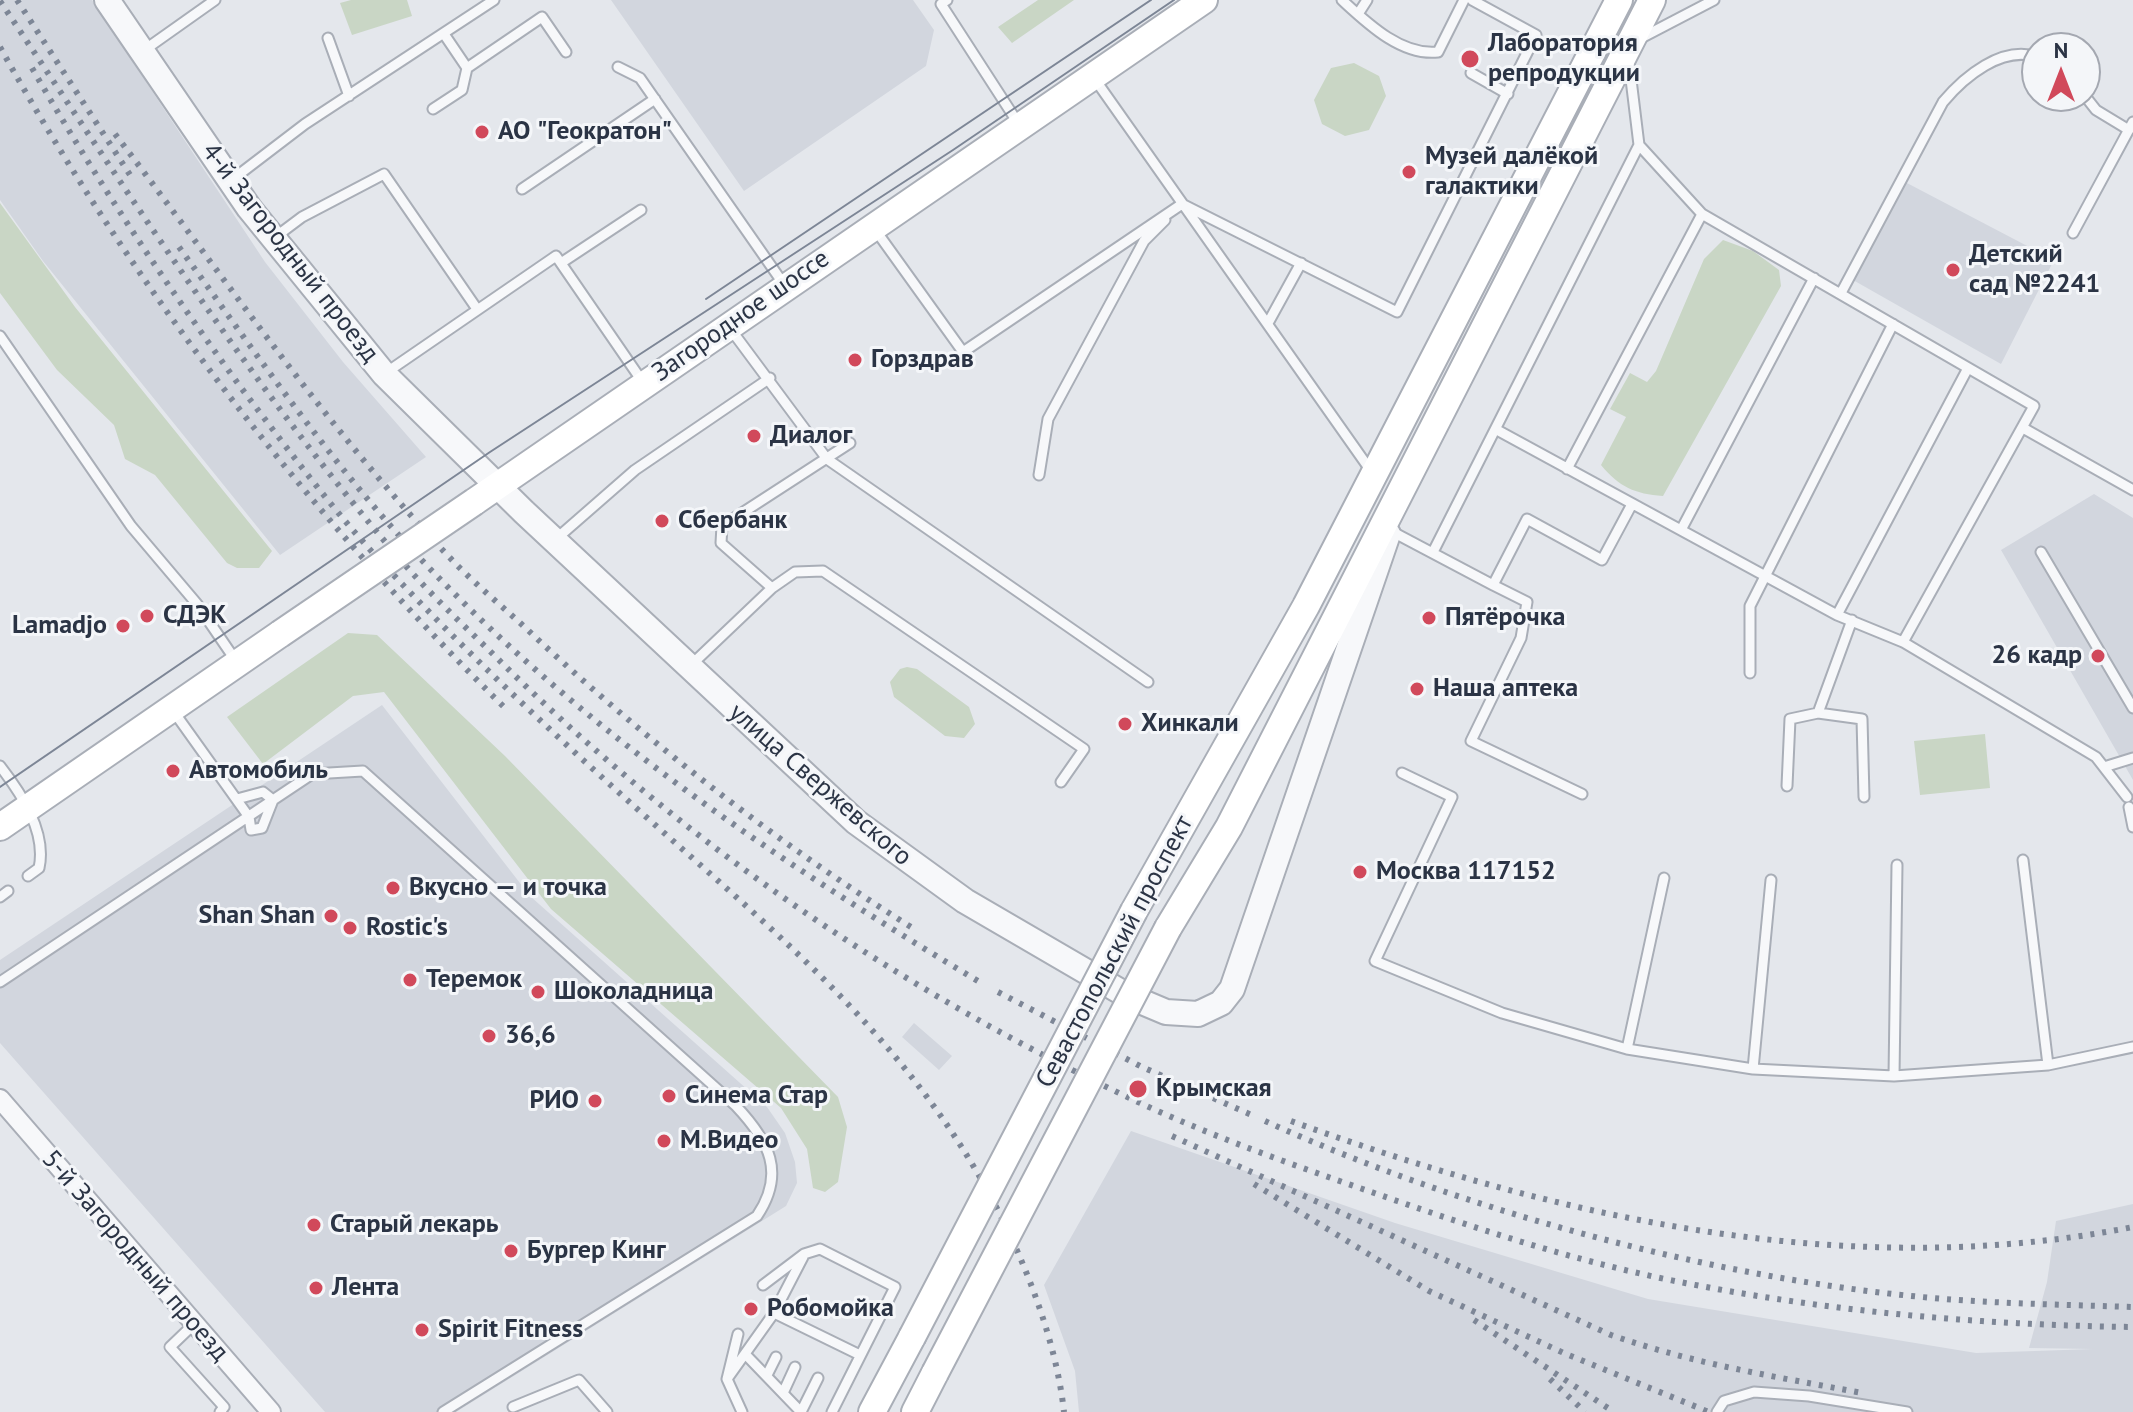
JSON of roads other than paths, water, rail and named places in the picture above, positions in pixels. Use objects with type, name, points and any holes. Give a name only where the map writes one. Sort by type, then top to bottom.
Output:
[{"type":"main road","name":"Загородное шоссе","points":[[0,827],[499,486],[1019,124],[1204,0]]},
{"type":"main road","name":"Севастопольский проспект","points":[[872,1412],[1134,911],[1306,606],[1619,0]]},
{"type":"main road","name":"Севастопольский проспект","points":[[915,1412],[1168,928],[1229,827],[1394,511],[1652,0]]},
{"type":"street","name":"4-й Загородный проезд","points":[[107,0],[273,239],[384,374],[499,486]]},
{"type":"street","points":[[1401,418],[1401,431],[1409,441],[1421,442],[1431,433]]},
{"type":"street","points":[[1367,484],[1385,488],[1393,497],[1394,511]]},
{"type":"street","name":"улица Свержевского","points":[[499,486],[833,802],[925,875],[1013,932],[1128,996],[1166,1012],[1198,1014],[1221,1003],[1238,975],[1394,511]]},
{"type":"street","name":"5-й Загородный проезд","points":[[0,1099],[271,1412]]},
{"type":"lane","points":[[142,52],[215,0]]},
{"type":"lane","points":[[230,181],[349,96],[494,0]]},
{"type":"lane","points":[[1342,0],[1364,23],[1420,54],[1441,55],[1464,0]]},
{"type":"lane","points":[[1358,14],[1367,0]]},
{"type":"lane","points":[[1182,204],[1397,312],[1536,35],[1472,0]]},
{"type":"lane","points":[[1433,552],[1639,145],[1627,47],[1667,21],[1714,0]]},
{"type":"lane","points":[[942,1],[1019,124]]},
{"type":"lane","points":[[433,109],[462,90],[467,68],[542,17],[566,52]]},
{"type":"lane","points":[[444,34],[467,68]]},
{"type":"lane","points":[[328,38],[349,96]]},
{"type":"lane","points":[[1841,293],[1943,102],[1957,85],[1991,62],[2021,53]]},
{"type":"lane","points":[[618,67],[640,78],[785,286]]},
{"type":"lane","points":[[1471,73],[1508,94]]},
{"type":"lane","points":[[1092,75],[1268,323],[1367,484]]},
{"type":"lane","points":[[522,189],[655,99]]},
{"type":"lane","points":[[2073,233],[2131,126],[2100,112]]},
{"type":"lane","points":[[1639,145],[1702,214],[2034,406],[1903,642]]},
{"type":"lane","points":[[273,239],[302,217],[384,174],[477,309]]},
{"type":"lane","points":[[872,225],[963,352],[1182,204]]},
{"type":"lane","points":[[1039,475],[1048,419],[1144,241],[1182,204]]},
{"type":"lane","points":[[561,263],[641,210]]},
{"type":"lane","points":[[1567,469],[1702,214]]},
{"type":"lane","points":[[384,374],[556,256],[644,383]]},
{"type":"lane","points":[[1268,323],[1301,263]]},
{"type":"lane","points":[[1681,530],[1814,278]]},
{"type":"lane","points":[[1750,673],[1750,606],[1893,324]]},
{"type":"lane","points":[[727,325],[770,378],[827,459],[1148,682]]},
{"type":"lane","points":[[0,336],[3,348],[131,526],[197,604],[238,663]]},
{"type":"lane","points":[[1837,615],[1968,368]]},
{"type":"lane","points":[[555,540],[635,470],[770,378]]},
{"type":"lane","points":[[2023,428],[2133,490]]},
{"type":"lane","points":[[1497,430],[1837,615],[1903,642],[2096,757],[2128,802],[2133,827]]},
{"type":"lane","points":[[772,588],[721,543],[722,526],[850,443]]},
{"type":"lane","points":[[1493,585],[1527,519],[1602,560],[1632,504]]},
{"type":"lane","points":[[1394,511],[1433,552],[1527,602],[1521,638],[1471,741],[1582,794]]},
{"type":"lane","points":[[2041,552],[2133,708]]},
{"type":"lane","points":[[689,667],[772,588],[795,572],[823,571],[1084,749],[1061,782]]},
{"type":"lane","points":[[1818,713],[1852,620]]},
{"type":"lane","points":[[172,709],[249,817],[251,830],[262,828],[273,800]]},
{"type":"lane","points":[[1787,786],[1790,719],[1818,713],[1862,719],[1864,797]]},
{"type":"lane","points":[[2104,767],[2133,758]]},
{"type":"lane","points":[[0,766],[29,807],[41,858],[39,868],[28,876]]},
{"type":"lane","points":[[0,982],[312,774],[363,771],[736,1106],[756,1127],[768,1149],[773,1172],[770,1196],[757,1216],[443,1412]]},
{"type":"lane","points":[[1402,773],[1452,797],[1375,961],[1502,1013],[1627,1049],[1753,1069],[1894,1076],[2048,1065],[2133,1047]]},
{"type":"lane","points":[[237,799],[263,792],[273,800]]},
{"type":"lane","points":[[2023,860],[2048,1065]]},
{"type":"lane","points":[[1894,1076],[1897,865]]},
{"type":"lane","points":[[1627,1049],[1664,878]]},
{"type":"lane","points":[[1753,1069],[1771,880]]},
{"type":"lane","points":[[763,1285],[804,1254],[820,1249],[895,1287],[832,1412]]},
{"type":"lane","points":[[727,1379],[747,1356],[774,1313],[804,1254]]},
{"type":"lane","points":[[774,1313],[791,1326],[833,1348],[860,1355]]},
{"type":"lane","points":[[194,1324],[170,1347],[224,1407],[220,1412]]},
{"type":"lane","points":[[738,1334],[727,1379],[742,1412]]},
{"type":"lane","points":[[747,1356],[801,1412],[818,1378]]},
{"type":"lane","points":[[767,1375],[776,1357]]},
{"type":"lane","points":[[783,1393],[795,1367]]},
{"type":"lane","points":[[512,1410],[579,1380],[607,1412]]},
{"type":"lane","points":[[1717,1412],[1724,1401],[1754,1392],[1809,1396],[1907,1412]]},
{"type":"tram line","points":[[706,299],[1151,0]]},
{"type":"tram line","points":[[0,787],[490,452],[953,150],[1174,0]]},
{"type":"railway","points":[[17,0],[132,178]]},
{"type":"railway","points":[[0,1],[237,351],[339,486],[419,580],[573,730],[645,792],[718,850],[872,957],[1036,1051],[1152,1109],[1282,1160],[1531,1245],[1646,1275],[1796,1302],[1964,1320],[2133,1327]]},
{"type":"railway","points":[[0,47],[108,225],[229,396],[362,557],[505,708]]},
{"type":"railway","points":[[32,68],[108,193],[188,314],[296,460],[367,546],[446,629],[539,719],[802,958],[853,1009],[901,1064],[945,1122],[984,1185],[1019,1255],[1047,1332],[1064,1412]]},
{"type":"railway","points":[[115,134],[362,459],[463,571],[668,753],[811,861],[911,927]]},
{"type":"railway","points":[[179,247],[302,416],[367,499],[437,576],[498,636],[562,693],[696,798],[838,894],[983,984]]},
{"type":"railway","points":[[998,992],[1142,1067],[1254,1116]]},
{"type":"railway","points":[[1265,1121],[1428,1186],[1515,1214],[1694,1261],[1872,1292],[1958,1300],[2133,1307]]},
{"type":"railway","points":[[1291,1121],[1392,1156],[1496,1186],[1600,1212],[1706,1231],[1812,1244],[1919,1248],[2026,1243],[2133,1227]]},
{"type":"railway","points":[[1172,1136],[1611,1335],[1705,1362],[1862,1393]]},
{"type":"railway","points":[[1254,1184],[1429,1291],[1566,1354],[1709,1412]]},
{"type":"railway","points":[[1474,1320],[1614,1412]]},
{"type":"railway","points":[[1550,1379],[1585,1412]]},
{"type":"place","name":"Лаборатория репродукции","points":[[1470,59]]},
{"type":"place","name":"АО \"Геократон\"","points":[[482,132]]},
{"type":"place","name":"Музей далёкой галактики","points":[[1409,172]]},
{"type":"place","name":"Детский сад №2241","points":[[1953,270]]},
{"type":"place","name":"Горздрав","points":[[855,360]]},
{"type":"place","name":"Диалог","points":[[754,436]]},
{"type":"place","name":"Сбербанк","points":[[662,521]]},
{"type":"place","name":"СДЭК","points":[[147,616]]},
{"type":"place","name":"Пятёрочка","points":[[1429,618]]},
{"type":"place","name":"Lamadjo","points":[[123,626]]},
{"type":"place","name":"26 кадр","points":[[2098,656]]},
{"type":"place","name":"Наша аптека","points":[[1417,689]]},
{"type":"place","name":"Хинкали","points":[[1125,724]]},
{"type":"place","name":"Автомобиль","points":[[173,771]]},
{"type":"place","name":"Москва 117152","points":[[1360,872]]},
{"type":"place","name":"Вкусно — и точка","points":[[393,888]]},
{"type":"place","name":"Shan Shan","points":[[331,916]]},
{"type":"place","name":"Rostic's","points":[[350,928]]},
{"type":"place","name":"Теремок","points":[[410,980]]},
{"type":"place","name":"Шоколадница","points":[[538,992]]},
{"type":"place","name":"36,6","points":[[489,1036]]},
{"type":"place","name":"Крымская","points":[[1138,1089]]},
{"type":"place","name":"Синема Стар","points":[[669,1096]]},
{"type":"place","name":"РИО","points":[[595,1101]]},
{"type":"place","name":"М.Видео","points":[[664,1141]]},
{"type":"place","name":"Старый лекарь","points":[[314,1225]]},
{"type":"place","name":"Бургер Кинг","points":[[511,1251]]},
{"type":"place","name":"Лента","points":[[316,1288]]},
{"type":"place","name":"Робомойка","points":[[751,1309]]},
{"type":"place","name":"Spirit Fitness","points":[[422,1330]]}]
